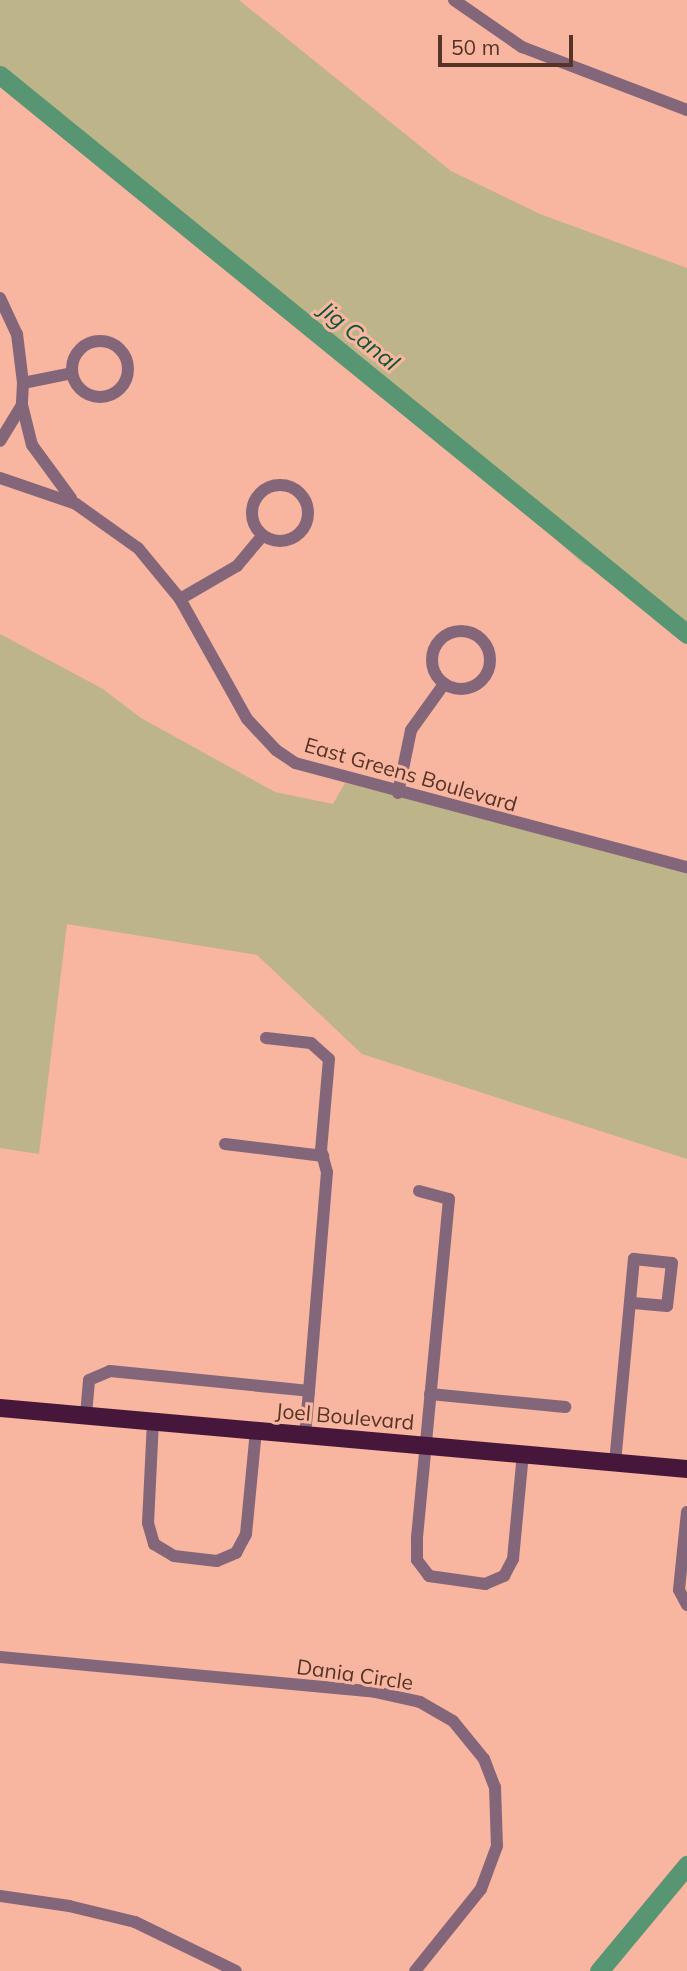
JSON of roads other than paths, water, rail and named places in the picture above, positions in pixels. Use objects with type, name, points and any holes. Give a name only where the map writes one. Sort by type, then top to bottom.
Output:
[{"type":"main road","name":"Joel Boulevard","points":[[0,1408],[687,1469]]},
{"type":"street","points":[[454,0],[522,47],[687,110]]},
{"type":"street","points":[[0,298],[17,334],[23,383],[22,405],[0,441]]},
{"type":"street","points":[[96,341],[121,350],[128,366],[124,385],[109,396],[89,396],[72,373],[75,356],[96,341]]},
{"type":"street","points":[[23,383],[72,373]]},
{"type":"street","name":"East Greens Boulevard","points":[[22,405],[32,445],[52,478],[76,504],[138,548],[180,599],[234,700],[276,750],[317,772],[687,867]]},
{"type":"street","name":"East Greens Boulevard","points":[[0,478],[76,504]]},
{"type":"street","points":[[277,485],[296,489],[307,503],[303,529],[280,541],[263,535],[253,519],[255,500],[277,485]]},
{"type":"street","points":[[180,599],[237,566],[263,535]]},
{"type":"street","points":[[457,631],[476,635],[490,658],[485,676],[462,689],[444,684],[432,658],[440,640],[457,631]]},
{"type":"street","points":[[397,793],[411,730],[428,701],[444,684]]},
{"type":"street","points":[[266,1038],[311,1043],[329,1059],[323,1156],[327,1172],[305,1435]]},
{"type":"street","points":[[225,1144],[323,1156]]},
{"type":"street","points":[[419,1191],[449,1199],[425,1445],[417,1560],[429,1576],[448,1582],[485,1584],[504,1576],[513,1559],[523,1454]]},
{"type":"street","points":[[615,1463],[634,1259],[672,1263],[667,1306],[630,1303]]},
{"type":"street","points":[[86,1415],[89,1380],[110,1371],[309,1391]]},
{"type":"street","points":[[430,1394],[565,1407]]},
{"type":"street","points":[[153,1421],[148,1523],[155,1545],[174,1556],[217,1561],[236,1553],[246,1534],[256,1430]]},
{"type":"street","points":[[687,1512],[679,1590],[687,1605]]},
{"type":"street","name":"Dania Circle","points":[[0,1657],[375,1692],[420,1702],[453,1721],[484,1759],[495,1787],[497,1846],[481,1889],[415,1971]]},
{"type":"street","points":[[0,1896],[69,1906],[135,1922],[236,1971]]},
{"type":"waterway","name":"Jig Canal","points":[[0,75],[687,634]]},
{"type":"waterway","points":[[599,1971],[687,1865]]}]
